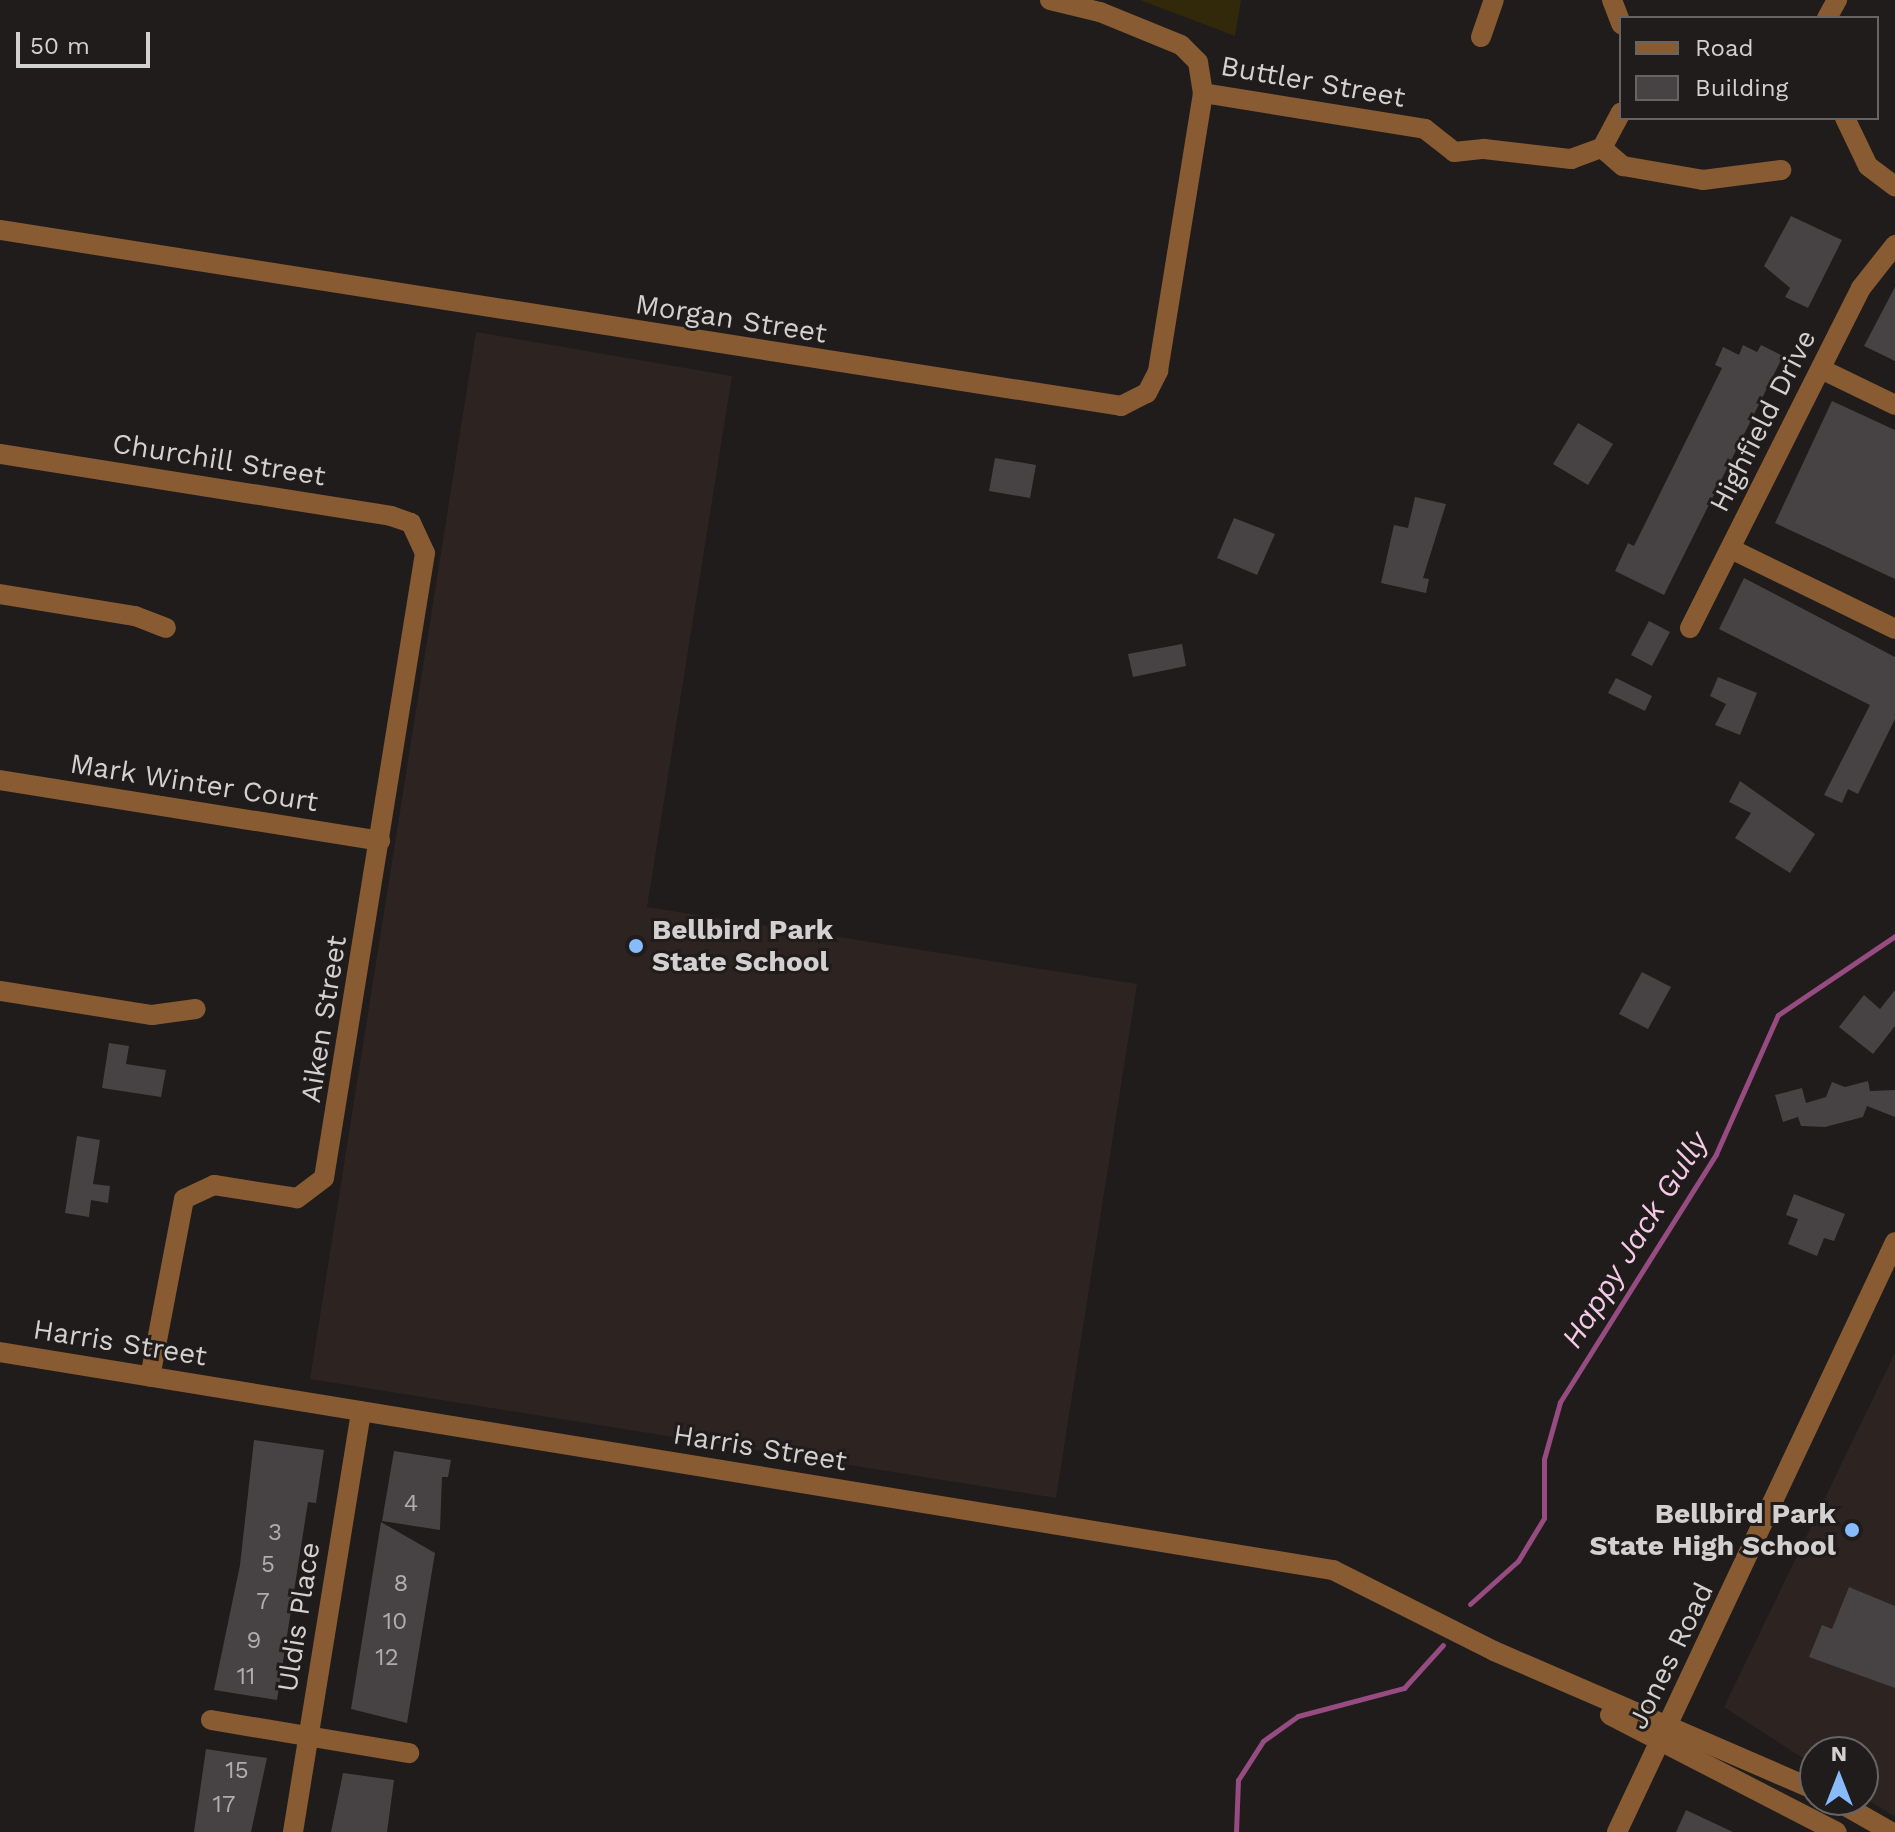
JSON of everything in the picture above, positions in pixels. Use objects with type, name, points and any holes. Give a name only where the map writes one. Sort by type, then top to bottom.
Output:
[{"type":"street","name":"Buttler Street","points":[[1050,0],[1100,12],[1181,45],[1198,62],[1203,93],[1425,129],[1454,152],[1484,149],[1571,159],[1602,148]]},
{"type":"street","points":[[1481,37],[1494,0]]},
{"type":"street","name":"Morgan Street","points":[[0,230],[1121,406],[1147,393],[1158,371],[1203,93]]},
{"type":"street","points":[[1619,117],[1602,148],[1623,166],[1703,180],[1781,170]]},
{"type":"street","points":[[1846,120],[1868,166],[1895,186]]},
{"type":"street","name":"Highfield Drive","points":[[1690,628],[1861,288],[1895,245]]},
{"type":"street","points":[[1821,369],[1895,405]]},
{"type":"street","name":"Churchill Street","points":[[0,454],[391,516],[411,523],[421,536]]},
{"type":"street","name":"Aiken Street","points":[[150,1377],[184,1199],[214,1185],[297,1198],[324,1178],[425,553],[421,536]]},
{"type":"street","points":[[1731,549],[1895,629]]},
{"type":"street","points":[[0,594],[135,616],[166,628]]},
{"type":"street","name":"Mark Winter Court","points":[[0,780],[380,841]]},
{"type":"street","points":[[0,991],[152,1015],[196,1009]]},
{"type":"street","name":"Jones Road","points":[[1617,1832],[1895,1242]]},
{"type":"street","name":"Harris Street","points":[[0,1352],[1301,1562],[1361,1580],[1494,1651],[1666,1733]]},
{"type":"street","name":"Uldis Place","points":[[293,1832],[361,1411]]},
{"type":"street","points":[[211,1720],[409,1753]]},
{"type":"street","points":[[1666,1733],[1799,1784]]},
{"type":"street","points":[[1666,1733],[1837,1832]]},
{"type":"street","points":[[1863,1816],[1891,1832]]},
{"type":"shaded area","points":[[1140,0],[1241,0],[1235,36]]},
{"type":"shaded area","name":"Bellbird Park State School","points":[[476,332],[732,376],[647,907],[1137,984],[1056,1498],[310,1379]]},
{"type":"shaded area","name":"Bellbird Park State High School","points":[[1895,1353],[1895,1817],[1879,1807],[1879,1736],[1799,1736],[1799,1756],[1724,1707]]},
{"type":"building","points":[[1791,216],[1842,240],[1808,308],[1785,297],[1790,288],[1764,266]]},
{"type":"building","points":[[1895,287],[1895,361],[1864,346]]},
{"type":"building","points":[[1743,345],[1757,352],[1761,345],[1783,356],[1664,595],[1615,571],[1628,543],[1634,546],[1722,368],[1715,365],[1723,347],[1739,355]]},
{"type":"building","points":[[1832,401],[1895,430],[1895,579],[1775,523]]},
{"type":"building","points":[[1578,423],[1613,444],[1588,485],[1553,464]]},
{"type":"building","points":[[995,458],[1036,465],[1030,498],[989,491]]},
{"type":"building","points":[[1415,497],[1446,504],[1423,578],[1429,579],[1426,593],[1381,583],[1394,525],[1408,528]]},
{"type":"building","points":[[1234,518],[1275,534],[1257,575],[1217,558]]},
{"type":"building","points":[[1744,578],[1895,657],[1895,719],[1858,794],[1848,789],[1842,803],[1824,795],[1870,705],[1719,629]]},
{"type":"building","points":[[1649,621],[1670,632],[1652,666],[1631,655]]},
{"type":"building","points":[[1182,644],[1186,666],[1133,677],[1128,654]]},
{"type":"building","points":[[1718,677],[1757,693],[1740,735],[1715,725],[1726,704],[1710,696]]},
{"type":"building","points":[[1616,678],[1652,696],[1645,711],[1608,693]]},
{"type":"building","points":[[1740,781],[1815,834],[1790,873],[1735,838],[1751,813],[1729,802]]},
{"type":"building","points":[[1642,972],[1671,987],[1648,1029],[1619,1014]]},
{"type":"building","points":[[1895,990],[1895,1026],[1873,1054],[1839,1027],[1864,995],[1880,1009]]},
{"type":"building","points":[[109,1043],[129,1046],[126,1064],[166,1070],[161,1097],[102,1088]]},
{"type":"building","points":[[1868,1081],[1870,1091],[1895,1090],[1895,1117],[1867,1106],[1863,1117],[1825,1127],[1801,1126],[1798,1117],[1783,1122],[1775,1095],[1802,1088],[1806,1103],[1826,1097],[1832,1082],[1845,1087]]},
{"type":"building","points":[[77,1136],[100,1140],[93,1184],[110,1186],[108,1203],[91,1200],[89,1217],[65,1213]]},
{"type":"building","points":[[1794,1194],[1845,1214],[1834,1241],[1824,1238],[1817,1256],[1788,1244],[1798,1219],[1786,1215]]},
{"type":"building","points":[[254,1440],[324,1450],[316,1503],[308,1502],[277,1700],[214,1690],[240,1565]]},
{"type":"building","points":[[394,1451],[451,1460],[448,1477],[442,1477],[440,1530],[382,1521]]},
{"type":"building","points":[[381,1522],[435,1553],[407,1723],[351,1709]]},
{"type":"building","points":[[1849,1587],[1895,1606],[1895,1688],[1809,1657],[1822,1625],[1832,1629]]},
{"type":"building","points":[[206,1749],[267,1758],[251,1832],[194,1832]]},
{"type":"building","points":[[343,1773],[394,1780],[387,1832],[331,1832]]},
{"type":"building","points":[[1686,1810],[1733,1832],[1676,1832]]},
{"type":"waterway","name":"Happy Jack Gully","points":[[1470,1604],[1518,1561],[1544,1518],[1544,1459],[1560,1402],[1716,1154],[1778,1015],[1895,936]]},
{"type":"waterway","name":"Happy Jack Gully","points":[[1236,1832],[1238,1780],[1263,1741],[1298,1716],[1404,1688],[1443,1645]]},
{"type":"place","name":"Bellbird Park State School","points":[[636,946]]},
{"type":"place","name":"Bellbird Park State High School","points":[[1852,1530]]}]
